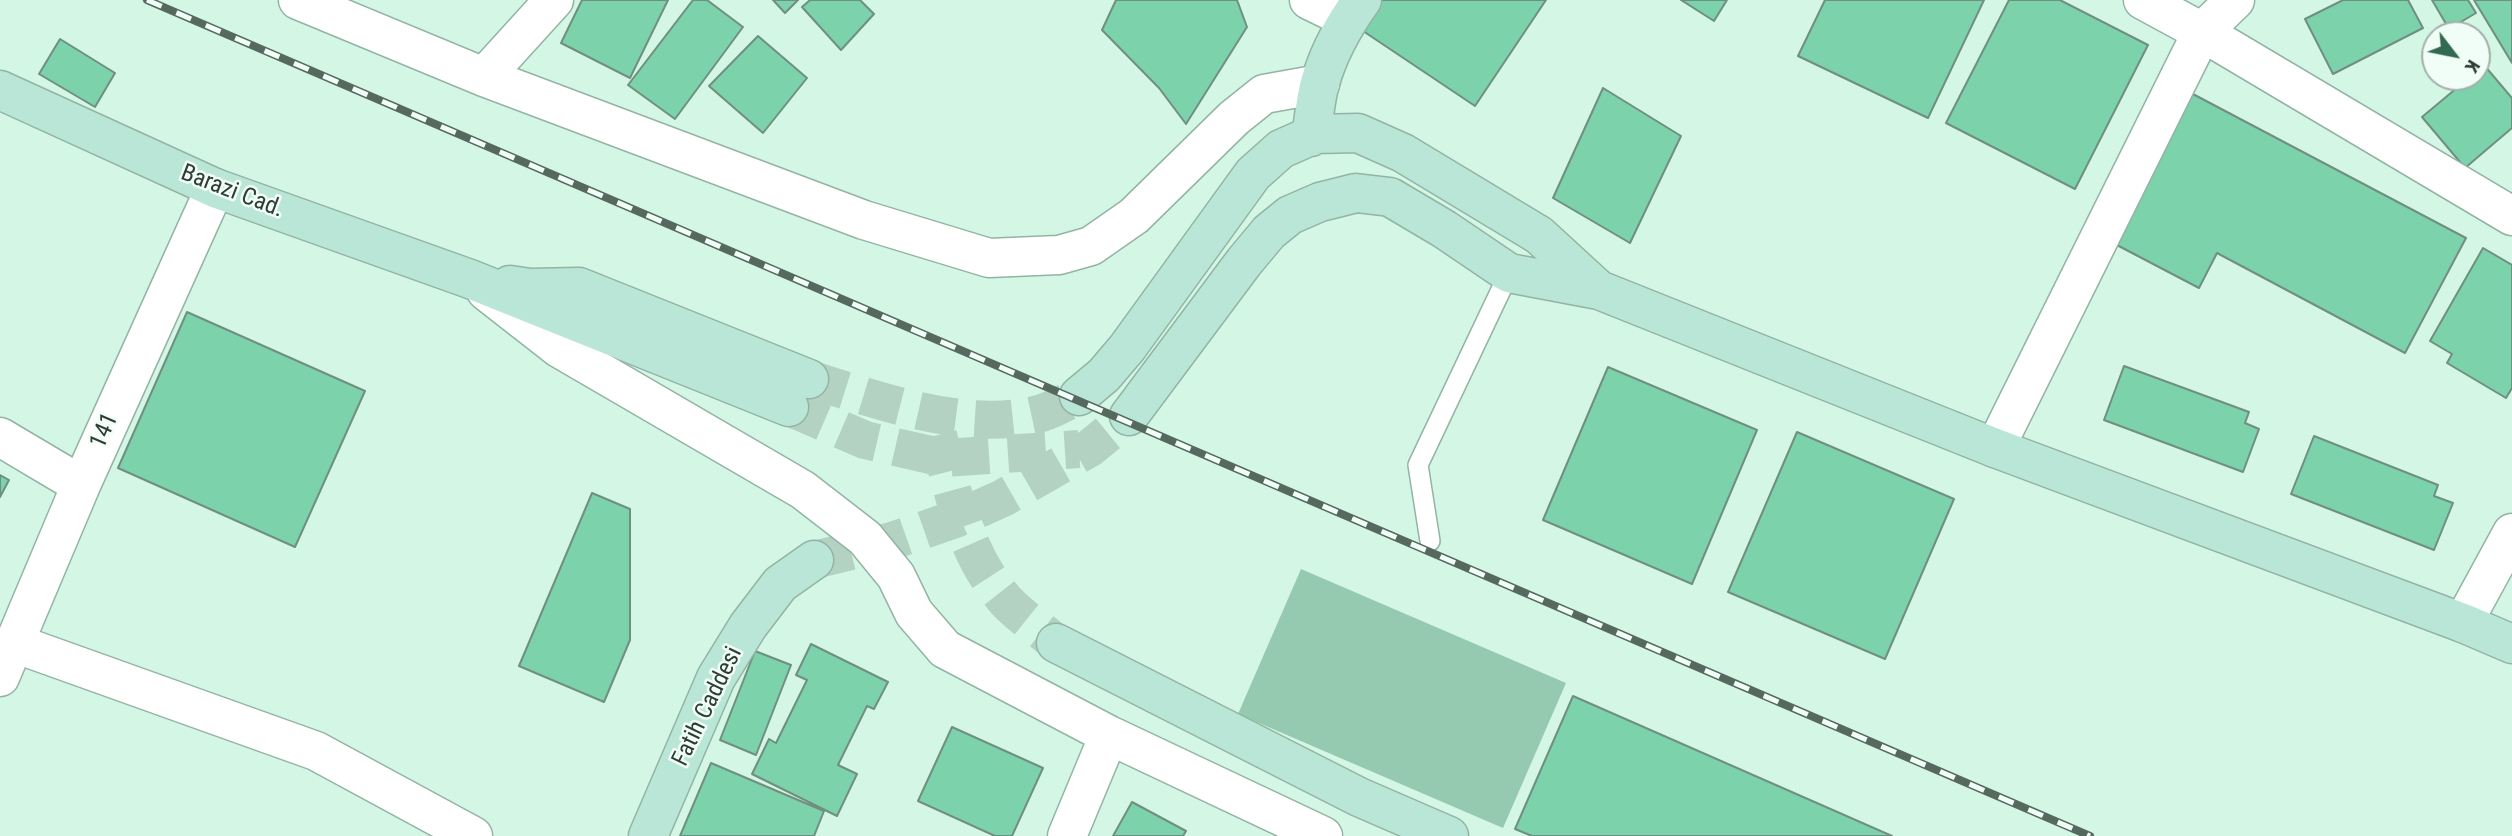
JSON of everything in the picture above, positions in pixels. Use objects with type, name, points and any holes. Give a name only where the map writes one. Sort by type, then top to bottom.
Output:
[{"type":"street","points":[[298,0],[484,77],[864,220],[989,258],[1059,255],[1091,246],[1134,216],[1234,118],[1264,94],[1320,84]]},
{"type":"street","points":[[484,77],[554,0]]},
{"type":"street","points":[[1309,0],[1355,10],[1328,60],[1320,84],[1311,137]]},
{"type":"street","points":[[2143,0],[2202,32],[2512,216]]},
{"type":"street","points":[[1995,448],[2202,32],[2235,0]]},
{"type":"street","name":"Barazi Cad.","points":[[0,90],[215,188],[470,279],[530,288],[579,287],[799,393]]},
{"type":"street","points":[[1079,396],[1104,375],[1127,348],[1253,174],[1282,149],[1315,134],[1358,133],[1403,153],[1539,235],[1599,290]]},
{"type":"street","name":"141","points":[[7,660],[81,485],[215,188]]},
{"type":"street","points":[[1129,416],[1269,232],[1290,215],[1320,202],[1356,193],[1390,197],[1509,273],[1599,290],[1995,448],[2512,643]]},
{"type":"street","points":[[470,279],[559,348],[803,489],[865,538],[896,576],[914,613],[945,649],[1109,734],[1323,836]]},
{"type":"street","points":[[0,437],[81,485]]},
{"type":"street","points":[[2463,623],[2512,533]]},
{"type":"street","name":"Fatih Caddesi","points":[[648,836],[723,667],[748,625],[780,584],[814,560]]},
{"type":"street","points":[[1056,643],[1359,797],[1449,836]]},
{"type":"street","points":[[7,660],[316,751],[473,836]]},
{"type":"street","points":[[1067,836],[1109,734]]},
{"type":"lane","points":[[1430,541],[1418,465],[1509,273]]},
{"type":"green space","points":[[1301,569],[1566,683],[1503,828],[1238,714]]},
{"type":"building","points":[[582,0],[668,0],[630,78],[561,43]]},
{"type":"building","points":[[693,0],[707,0],[743,27],[675,119],[628,85]]},
{"type":"building","points":[[773,0],[798,0],[785,13]]},
{"type":"building","points":[[810,0],[860,0],[874,14],[841,50],[802,7]]},
{"type":"building","points":[[1116,0],[1237,0],[1247,27],[1186,124],[1159,88],[1102,30]]},
{"type":"building","points":[[1380,0],[1546,0],[1475,106],[1360,29]]},
{"type":"building","points":[[1681,0],[1727,0],[1714,21]]},
{"type":"building","points":[[1825,0],[1984,0],[1928,118],[1798,56]]},
{"type":"building","points":[[2009,0],[2060,0],[2148,45],[2075,189],[1946,123]]},
{"type":"building","points":[[2343,0],[2408,0],[2421,29],[2333,74],[2305,19]]},
{"type":"building","points":[[2432,0],[2468,0],[2476,13],[2462,21],[2444,21]]},
{"type":"building","points":[[2474,0],[2512,0],[2512,63],[2491,28],[2491,21],[2487,21]]},
{"type":"building","points":[[758,36],[807,78],[763,133],[709,86]]},
{"type":"building","points":[[60,39],[115,73],[95,107],[39,74]]},
{"type":"building","points":[[2491,73],[2512,98],[2512,128],[2465,168],[2422,117],[2453,91],[2491,91]]},
{"type":"building","points":[[1603,88],[1681,136],[1630,243],[1553,198]]},
{"type":"building","points":[[2191,93],[2466,238],[2405,353],[2217,253],[2199,288],[2113,243]]},
{"type":"building","points":[[2483,248],[2512,265],[2512,388],[2506,398],[2447,363],[2452,354],[2430,341]]},
{"type":"building","points":[[187,312],[365,391],[295,547],[118,468]]},
{"type":"building","points":[[2124,366],[2249,412],[2245,423],[2259,429],[2243,472],[2104,420]]},
{"type":"building","points":[[1608,367],[1757,430],[1692,584],[1543,520]]},
{"type":"building","points":[[1797,432],[1954,499],[1885,659],[1728,592]]},
{"type":"building","points":[[2314,436],[2438,485],[2434,496],[2453,503],[2434,550],[2291,494]]},
{"type":"building","points":[[0,475],[9,480],[0,497]]},
{"type":"building","points":[[592,493],[630,509],[630,640],[604,702],[519,666]]},
{"type":"building","points":[[811,644],[888,682],[874,709],[867,706],[838,765],[857,774],[837,816],[752,774],[769,739],[776,743],[807,680],[796,675]]},
{"type":"building","points":[[755,651],[791,665],[756,755],[720,740]]},
{"type":"building","points":[[1573,696],[1892,836],[1532,836],[1515,829]]},
{"type":"building","points":[[952,727],[1043,768],[1012,836],[995,836],[918,801]]},
{"type":"building","points":[[711,763],[824,811],[814,836],[680,836]]},
{"type":"building","points":[[1132,802],[1186,831],[1183,836],[1113,836]]},
{"type":"tunnel","points":[[809,379],[921,411],[979,420],[1035,415],[1079,396]]},
{"type":"tunnel","points":[[789,407],[865,440],[944,458],[1079,449]]},
{"type":"tunnel","points":[[814,560],[892,541],[958,518],[1003,498],[1090,448],[1129,416]]},
{"type":"tunnel","points":[[938,435],[955,501],[980,563],[1006,601],[1056,643]]},
{"type":"railway","points":[[147,0],[2090,836]]}]
